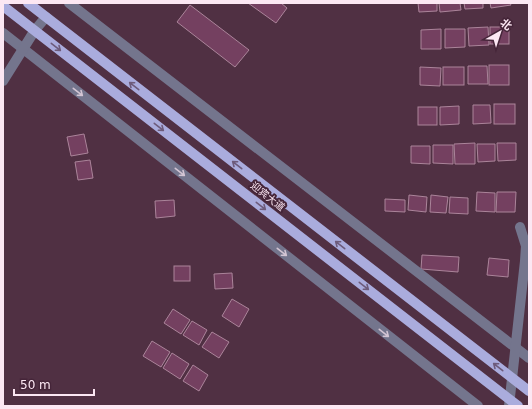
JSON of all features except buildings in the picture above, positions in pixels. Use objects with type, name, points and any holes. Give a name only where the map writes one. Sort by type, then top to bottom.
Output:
[{"type":"main road","name":"迎宾大道","points":[[28,3],[529,391]]},
{"type":"main road","name":"迎宾大道","points":[[3,6],[512,404]]},
{"type":"street","points":[[69,3],[529,358]]},
{"type":"street","points":[[3,81],[35,30],[46,17]]},
{"type":"street","points":[[3,33],[478,406]]},
{"type":"street","points":[[512,404],[513,378],[526,246],[520,227]]}]
